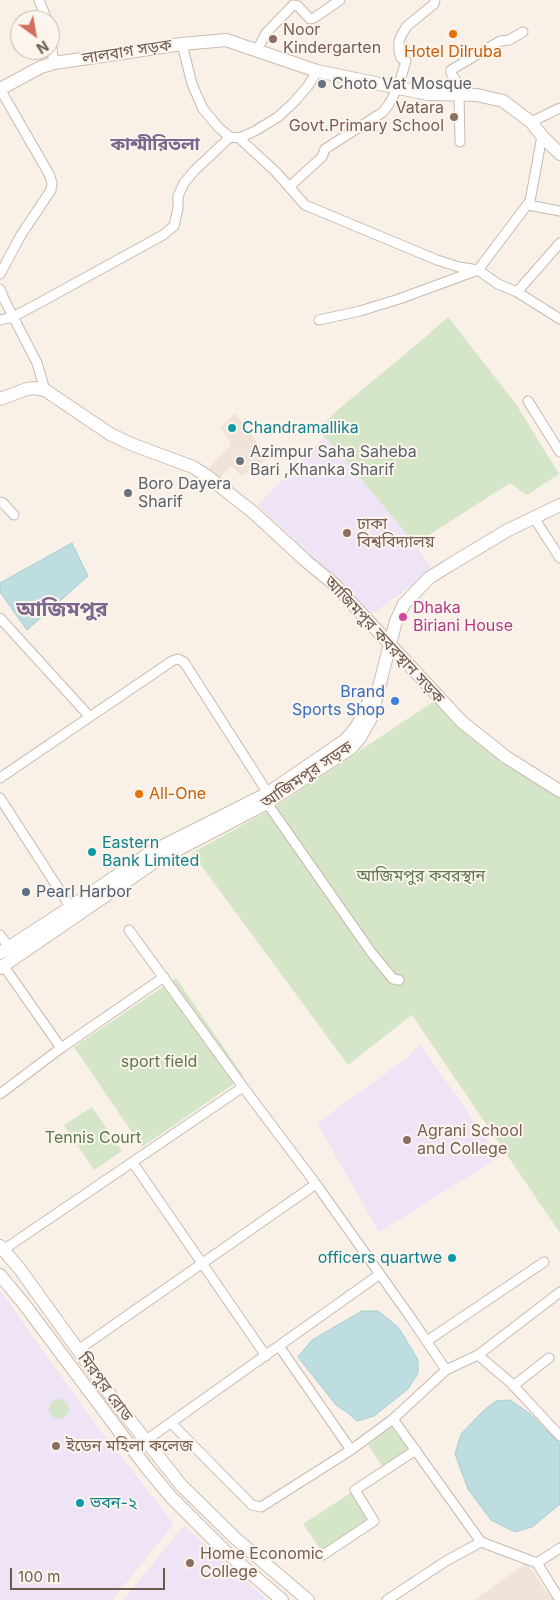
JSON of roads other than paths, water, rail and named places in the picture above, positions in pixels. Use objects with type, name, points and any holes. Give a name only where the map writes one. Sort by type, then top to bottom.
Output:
[{"type":"main road","points":[[182,44],[226,40],[317,71],[428,94],[477,95],[503,101],[532,122],[542,136],[560,154]]},
{"type":"main road","name":"লালবাগ সড়ক","points":[[0,89],[54,62],[182,44]]},
{"type":"main road","points":[[0,399],[27,389],[45,390]]},
{"type":"main road","name":"আজিমপুর কবরস্থান সড়ক","points":[[45,390],[110,434],[131,444],[193,467],[216,483],[254,513],[306,562],[335,585],[462,722],[506,757],[557,785]]},
{"type":"main road","name":"আজিমপুর সড়ক","points":[[6,958],[74,911],[156,861],[269,799],[350,748],[360,739],[371,718],[388,655],[387,642],[390,620],[399,601],[425,574],[505,524],[560,496]]},
{"type":"main road","name":"আজিমপুর সড়ক","points":[[387,642],[404,604],[429,578],[488,542],[560,506]]},
{"type":"main road","name":"মিরপুর রোড","points":[[2,1248],[19,1268],[78,1350],[181,1485],[235,1538],[308,1600]]},
{"type":"main road","name":"মিরপুর রোড","points":[[0,1275],[171,1497],[225,1551],[282,1600]]},
{"type":"street","points":[[257,50],[266,33],[293,5],[298,6],[310,19],[340,0]]},
{"type":"street","points":[[289,187],[322,157],[325,149],[383,112],[398,87],[406,61],[401,58],[399,41],[402,34],[407,26],[434,4],[435,0]]},
{"type":"street","points":[[460,142],[459,95],[462,90],[451,70],[500,41],[509,40],[523,32]]},
{"type":"street","name":"লালবাগ সড়ক","points":[[182,44],[192,84],[204,109],[218,128],[234,138],[276,172],[305,205],[458,268],[478,270]]},
{"type":"street","points":[[0,320],[13,317],[157,239],[174,226],[178,208],[178,196],[184,183],[194,171],[234,138],[255,131],[278,117],[308,86],[317,71]]},
{"type":"street","points":[[0,89],[49,174],[52,183],[51,190],[21,235],[0,274]]},
{"type":"street","points":[[532,122],[560,108]]},
{"type":"street","points":[[319,320],[360,311],[478,270],[530,201],[542,136]]},
{"type":"street","points":[[528,205],[560,211]]},
{"type":"street","points":[[517,292],[560,243]]},
{"type":"street","points":[[478,270],[498,284],[517,292],[560,319]]},
{"type":"street","points":[[0,289],[37,363],[45,390]]},
{"type":"street","points":[[528,401],[560,452]]},
{"type":"street","points":[[0,502],[14,515]]},
{"type":"street","points":[[534,518],[560,558]]},
{"type":"street","points":[[0,618],[90,717]]},
{"type":"street","points":[[0,778],[172,661],[178,659],[184,662],[269,799],[370,952],[393,979],[400,980]]},
{"type":"street","points":[[0,798],[74,911]]},
{"type":"street","points":[[129,930],[316,1184],[446,1370]]},
{"type":"street","points":[[0,935],[6,958],[61,1048]]},
{"type":"street","points":[[0,1094],[61,1048],[164,977]]},
{"type":"street","points":[[2,1248],[244,1088]]},
{"type":"street","points":[[133,1163],[266,1356]]},
{"type":"street","points":[[78,1350],[316,1184]]},
{"type":"street","points":[[427,1341],[544,1262]]},
{"type":"street","points":[[146,1441],[380,1274]]},
{"type":"street","points":[[171,1423],[252,1505],[261,1507],[351,1450],[393,1420],[446,1370],[478,1355],[560,1292]]},
{"type":"street","points":[[279,1346],[351,1450]]},
{"type":"street","points":[[478,1355],[514,1386],[560,1436]]},
{"type":"street","points":[[514,1386],[549,1358]]},
{"type":"street","points":[[393,1420],[481,1542],[537,1563],[560,1600]]},
{"type":"street","points":[[323,1555],[374,1521],[355,1490],[416,1450]]},
{"type":"street","points":[[387,1600],[446,1561],[481,1542]]},
{"type":"street","points":[[537,1563],[560,1548]]},
{"type":"water","points":[[72,543],[88,576],[27,630],[0,592],[0,583]]},
{"type":"water","points":[[362,1311],[378,1311],[399,1328],[418,1360],[418,1373],[408,1389],[374,1416],[357,1421],[336,1405],[298,1357],[312,1340]]},
{"type":"water","points":[[510,1400],[529,1413],[560,1444],[560,1504],[532,1527],[515,1532],[491,1520],[468,1489],[455,1454],[461,1434],[483,1411],[496,1401]]},
{"type":"place","name":"Hotel Dilruba","points":[[453,34]]},
{"type":"place","name":"Noor Kindergarten","points":[[273,39]]},
{"type":"place","name":"Choto Vat Mosque","points":[[322,84]]},
{"type":"place","name":"Vatara Govt.Primary School","points":[[454,117]]},
{"type":"place","name":"Chandramallika","points":[[232,428]]},
{"type":"place","name":"Azimpur Saha Saheba Bari ,Khanka Sharif","points":[[240,461]]},
{"type":"place","name":"Boro Dayera Sharif","points":[[128,493]]},
{"type":"place","name":"ঢাকা বিশ্ববিদ্যালয়","points":[[347,533]]},
{"type":"place","name":"Dhaka Biriani House","points":[[403,617]]},
{"type":"place","name":"Brand Sports Shop","points":[[395,701]]},
{"type":"place","name":"All-One","points":[[139,794]]},
{"type":"place","name":"Eastern Bank Limited","points":[[92,852]]},
{"type":"place","name":"Pearl Harbor","points":[[26,892]]},
{"type":"place","name":"Agrani School and College","points":[[407,1140]]},
{"type":"place","name":"officers quartwe","points":[[452,1258]]},
{"type":"place","name":"ইডেন মহিলা কলেজ","points":[[56,1446]]},
{"type":"place","name":"ভবন-২","points":[[80,1503]]},
{"type":"place","name":"Home Economic College","points":[[190,1563]]},
{"type":"district","name":"কাশ্মীরিতলা","points":[[155,145]]},
{"type":"district","name":"আজিমপুর","points":[[62,610]]},
{"type":"park label","name":"আজিমপুর কবরস্থান","points":[[421,876]]},
{"type":"park label","name":"sport field","points":[[159,1062]]},
{"type":"park label","name":"Tennis Court","points":[[93,1138]]}]
